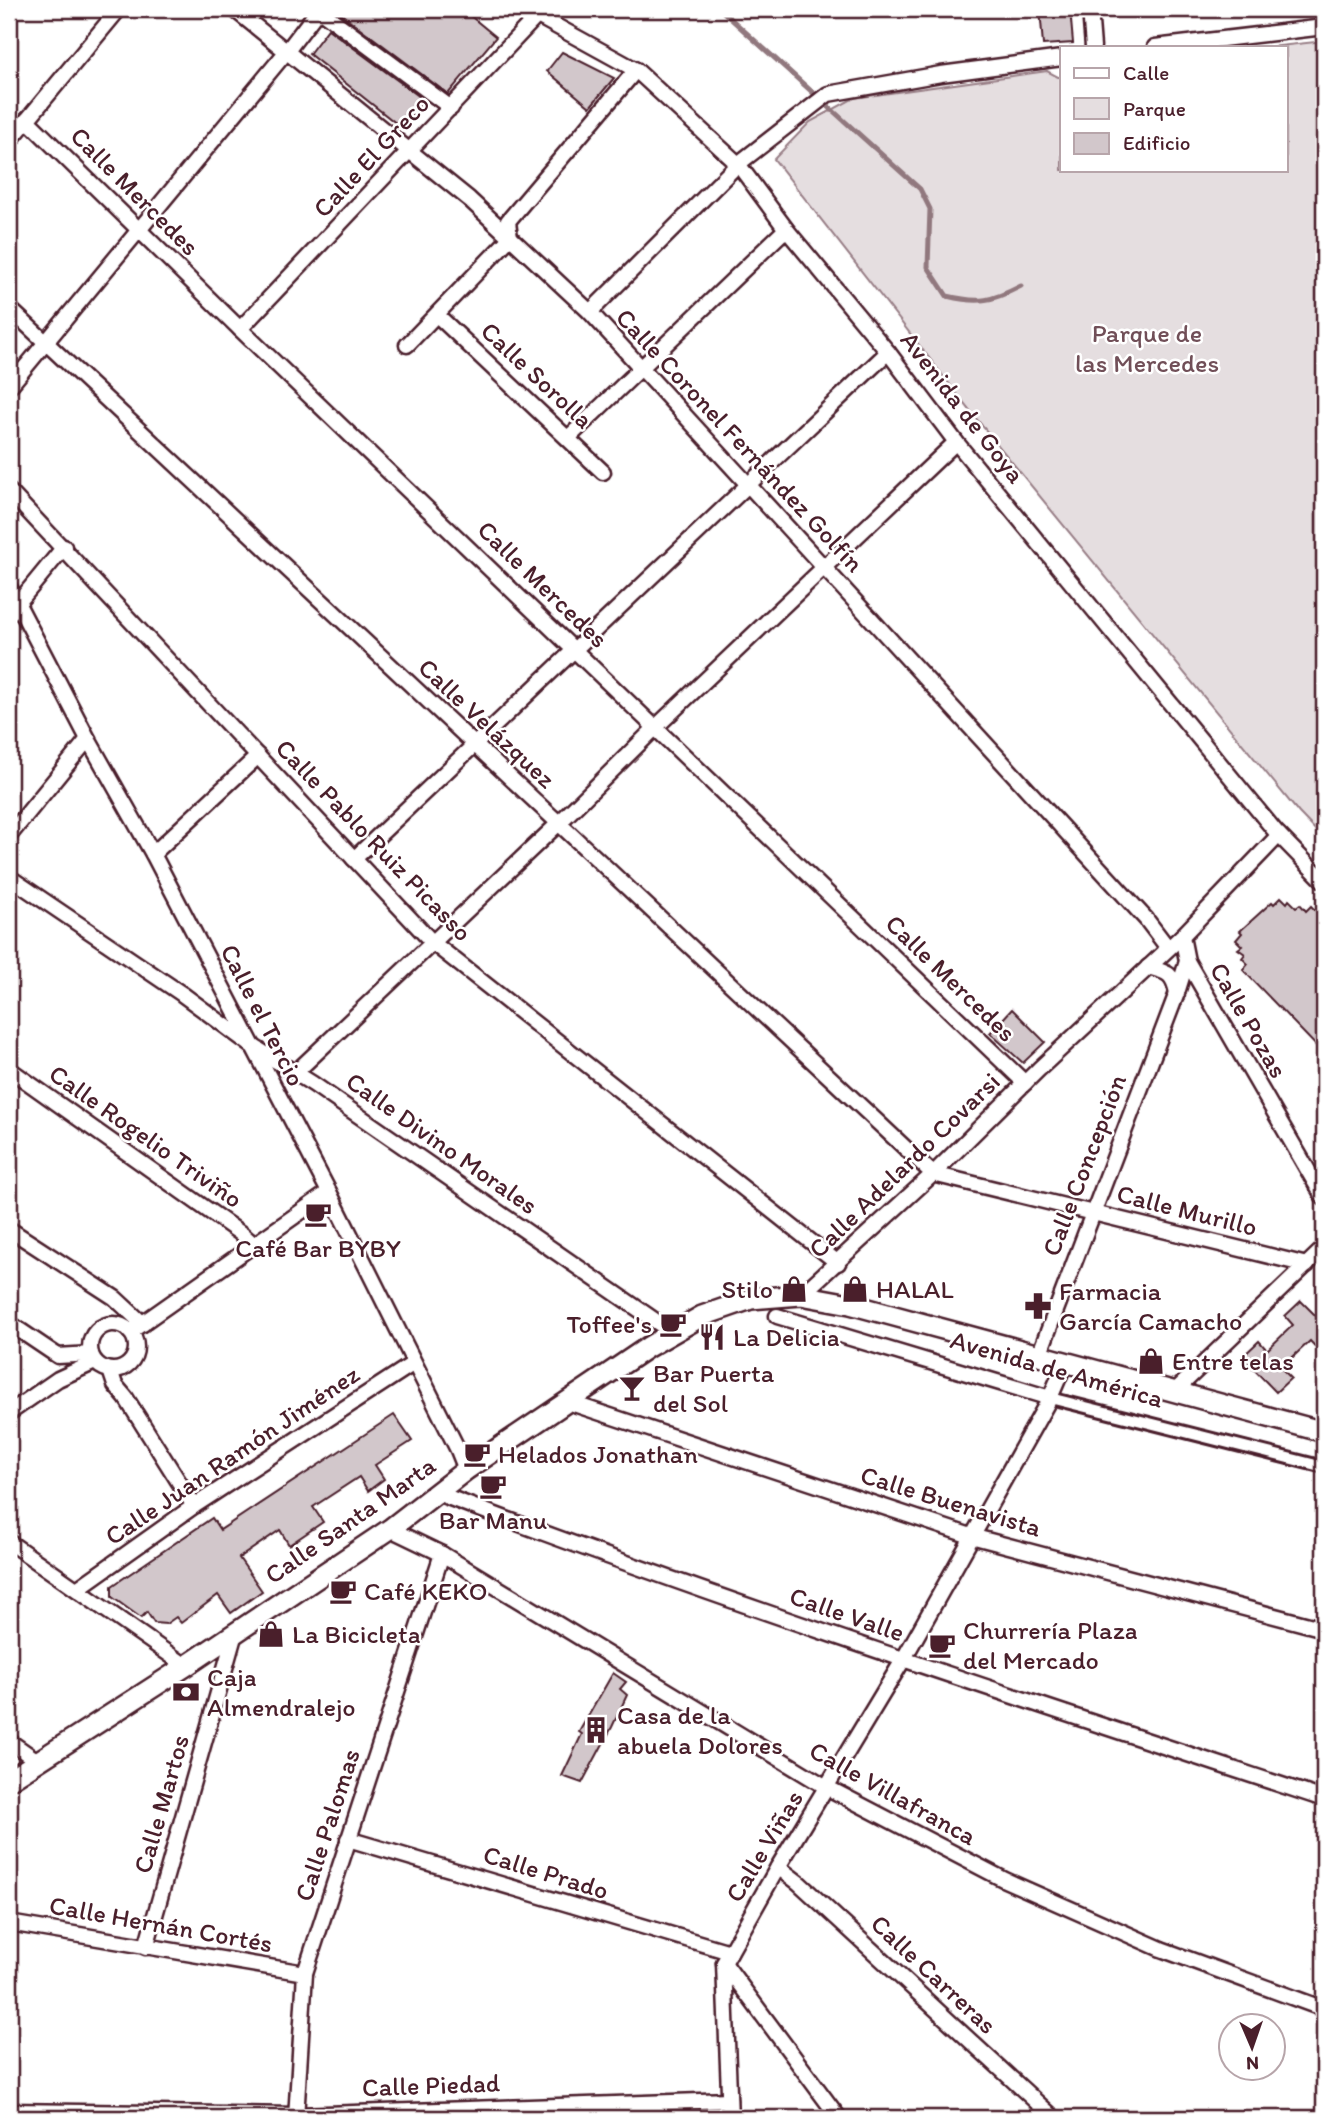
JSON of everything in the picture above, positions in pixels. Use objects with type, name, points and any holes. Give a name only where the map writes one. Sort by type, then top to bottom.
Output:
[{"type":"street","points":[[9,142],[118,9]]},
{"type":"street","name":"Calle Coronel Fernández Golfín","points":[[234,9],[469,199],[590,312],[1146,919],[1168,948]]},
{"type":"street","points":[[9,387],[319,9],[451,108]]},
{"type":"street","points":[[1090,9],[1093,46]]},
{"type":"street","name":"Calle El Greco","points":[[240,330],[451,108],[531,13]]},
{"type":"street","name":"Avenida de Goya","points":[[531,13],[636,70],[738,164],[786,229],[888,352],[956,442],[1279,835],[1324,881]]},
{"type":"street","points":[[1163,46],[1324,27]]},
{"type":"street","points":[[590,312],[738,164],[828,94],[942,74],[1060,58]]},
{"type":"street","points":[[407,345],[510,238],[508,221],[636,70]]},
{"type":"street","name":"Calle Mercedes","points":[[27,120],[240,330],[1025,1083]]},
{"type":"street","points":[[568,438],[786,229]]},
{"type":"street","name":"Calle Velázquez","points":[[9,308],[933,1174]]},
{"type":"street","name":"Calle Sorolla","points":[[437,315],[603,472]]},
{"type":"street","points":[[354,859],[888,352]]},
{"type":"street","points":[[296,1072],[956,442]]},
{"type":"street","name":"Calle Pablo Ruiz Picasso","points":[[9,491],[433,943],[838,1263]]},
{"type":"street","points":[[13,609],[64,547]]},
{"type":"street","name":"Calle el Tercio","points":[[9,587],[13,609],[153,854],[329,1192],[466,1470]]},
{"type":"street","points":[[9,836],[88,739]]},
{"type":"street","points":[[153,854],[258,756]]},
{"type":"street","name":"Calle Adelardo Covarsi","points":[[801,1295],[933,1174],[1025,1083],[1182,936],[1279,835]]},
{"type":"street","name":"Calle Divino Morales","points":[[9,877],[673,1333]]},
{"type":"street","name":"Calle Pozas","points":[[1182,936],[1186,961],[1324,1198]]},
{"type":"street","name":"Calle Concepción","points":[[1040,1355],[1177,993],[1186,961]]},
{"type":"street","points":[[1148,967],[1167,973],[1175,980],[1177,993]]},
{"type":"street","name":"Calle Rogelio Triviño","points":[[9,1069],[254,1245]]},
{"type":"street","name":"Calle Murillo","points":[[933,1174],[1307,1265]]},
{"type":"street","points":[[130,1332],[329,1192]]},
{"type":"street","points":[[9,1229],[115,1298],[143,1324]]},
{"type":"street","points":[[1174,1392],[1324,1248]]},
{"type":"street","name":"Avenida de América","points":[[724,1307],[751,1299],[801,1295],[850,1304],[1324,1432]]},
{"type":"street","points":[[114,1324],[115,1298]]},
{"type":"street","name":"Calle Santa Marta","points":[[9,1780],[36,1760],[186,1666],[390,1529],[466,1470],[648,1348],[702,1316],[724,1307]]},
{"type":"street","name":"Avenida de América","points":[[777,1316],[1049,1398],[1324,1467]]},
{"type":"street","points":[[9,1323],[58,1356],[93,1358],[110,1370],[115,1385],[126,1398],[194,1506]]},
{"type":"street","points":[[93,1358],[90,1345],[93,1337],[105,1326],[114,1324],[130,1332],[135,1340],[133,1358],[127,1366],[110,1370]]},
{"type":"street","points":[[9,1413],[93,1358]]},
{"type":"street","name":"Calle Juan Ramón Jiménez","points":[[77,1589],[194,1506],[414,1363]]},
{"type":"street","name":"Calle Viñas","points":[[727,1958],[778,1867],[903,1660],[1049,1398],[1065,1363]]},
{"type":"street","name":"Calle Buenavista","points":[[568,1402],[971,1536],[1324,1629]]},
{"type":"street","name":"Calle Valle","points":[[437,1493],[903,1660],[1324,1799]]},
{"type":"street","name":"Calle Villafranca","points":[[390,1529],[442,1554],[828,1788],[1004,1880],[1161,1949],[1324,2009]]},
{"type":"street","points":[[9,1542],[186,1666]]},
{"type":"street","name":"Calle Palomas","points":[[296,2116],[305,1973],[442,1554]]},
{"type":"street","name":"Calle Martos","points":[[146,1947],[235,1633]]},
{"type":"street","points":[[9,1741],[36,1760]]},
{"type":"street","name":"Calle Prado","points":[[348,1839],[727,1958]]},
{"type":"street","name":"Calle Carreras","points":[[778,1867],[799,1883],[1054,2118]]},
{"type":"street","name":"Calle Hernán Cortés","points":[[9,1923],[305,1973]]},
{"type":"street","points":[[727,1958],[730,2118]]},
{"type":"street","points":[[727,1958],[839,2118]]},
{"type":"street","name":"Calle Piedad","points":[[9,2111],[296,2116],[729,2100]]},
{"type":"green space","name":"Parque de las Mercedes","points":[[1324,41],[1324,839],[1299,813],[979,422],[774,159],[810,122],[854,98],[1047,71],[1060,77],[1060,172],[1288,172],[1288,46],[1279,46]]},
{"type":"building","points":[[343,9],[462,9],[496,37],[448,94],[340,13]]},
{"type":"building","points":[[1040,9],[1070,9],[1073,43],[1043,45]]},
{"type":"building","points":[[328,29],[424,100],[402,128],[309,54]]},
{"type":"building","points":[[562,52],[614,78],[590,107],[547,71]]},
{"type":"building","points":[[1281,897],[1296,907],[1300,904],[1306,911],[1311,906],[1324,919],[1324,1054],[1243,970],[1248,964],[1242,958],[1245,954],[1238,949],[1242,946],[1236,940],[1242,933],[1240,931]]},
{"type":"building","points":[[1012,1009],[1045,1042],[1023,1063],[990,1033]]},
{"type":"building","points":[[1301,1301],[1324,1324],[1324,1356],[1310,1341],[1281,1368],[1291,1378],[1276,1392],[1242,1357],[1259,1341],[1267,1350],[1293,1325],[1285,1316]]},
{"type":"building","points":[[394,1415],[412,1441],[375,1465],[384,1479],[368,1491],[359,1477],[313,1507],[323,1522],[289,1545],[280,1530],[239,1558],[262,1591],[231,1613],[218,1595],[181,1623],[176,1617],[166,1624],[154,1623],[147,1612],[141,1618],[112,1597],[112,1586],[212,1518],[220,1530]]},
{"type":"building","name":"Casa de la abuela Dolores","points":[[613,1673],[626,1682],[620,1689],[627,1695],[612,1727],[582,1783],[562,1776],[582,1734],[579,1732]]},
{"type":"waterway","points":[[720,9],[920,189],[930,209],[928,267],[947,296],[986,300],[1021,286]]},
{"type":"place","name":"Café Bar BYBY","points":[[318,1214]]},
{"type":"place","name":"Stilo","points":[[794,1289]]},
{"type":"place","name":"HALAL","points":[[855,1289]]},
{"type":"place","name":"Farmacia García Camacho","points":[[1038,1306]]},
{"type":"place","name":"Toffee's","points":[[673,1324]]},
{"type":"place","name":"La Delicia","points":[[712,1337]]},
{"type":"place","name":"Entre telas","points":[[1151,1361]]},
{"type":"place","name":"Bar Puerta del Sol","points":[[632,1388]]},
{"type":"place","name":"Helados Jonathan","points":[[477,1454]]},
{"type":"place","name":"Bar Manu","points":[[493,1486]]},
{"type":"place","name":"Café KEKO","points":[[343,1591]]},
{"type":"place","name":"La Bicicleta","points":[[271,1634]]},
{"type":"place","name":"Churrería Plaza del Mercado","points":[[942,1645]]},
{"type":"place","name":"Caja Almendralejo","points":[[186,1692]]},
{"type":"place","name":"Casa de la abuela Dolores","points":[[596,1730]]}]
